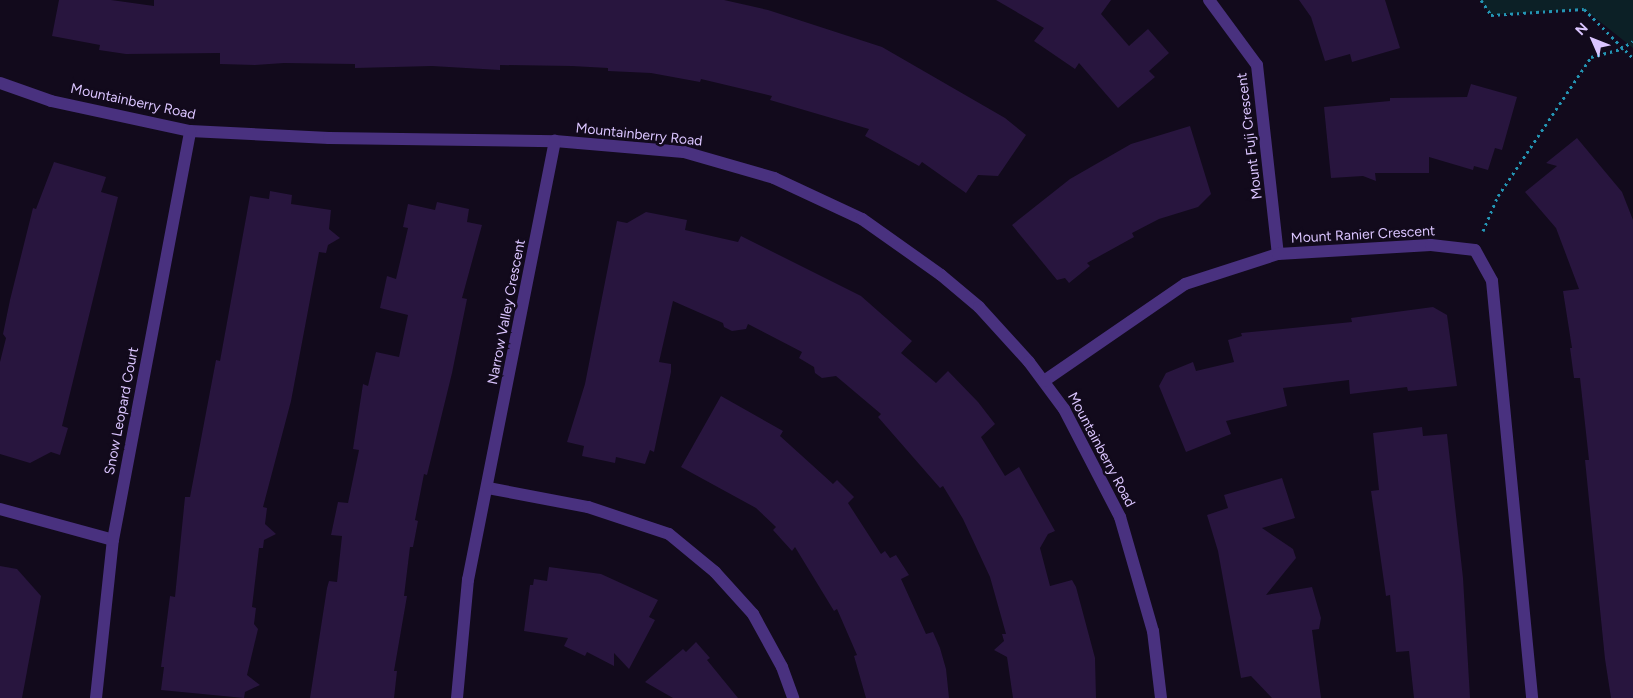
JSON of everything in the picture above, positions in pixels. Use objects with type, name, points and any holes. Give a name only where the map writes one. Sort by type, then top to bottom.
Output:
[{"type":"street","name":"Mount Fuji Crescent","points":[[1208,0],[1257,66],[1278,254]]},
{"type":"street","name":"Mountainberry Road","points":[[0,84],[51,100],[190,131],[329,138],[555,140],[698,155],[774,178],[854,215],[941,275],[980,307],[1044,381],[1064,409],[1120,517],[1150,621],[1161,698]]},
{"type":"street","name":"Snow Leopard Court","points":[[96,698],[113,540],[190,131]]},
{"type":"street","name":"Narrow Valley Crescent","points":[[457,698],[468,580],[488,488],[555,140]]},
{"type":"street","name":"Mount Ranier Crescent","points":[[1044,381],[1184,284],[1278,254],[1431,244],[1475,250]]},
{"type":"street","points":[[1475,250],[1492,281],[1532,698]]},
{"type":"street","points":[[488,488],[588,507],[669,534],[715,572],[753,614],[782,667],[793,698]]},
{"type":"street","points":[[0,509],[113,540]]},
{"type":"path","points":[[1481,0],[1491,15],[1584,9],[1621,49],[1633,58]]},
{"type":"path","points":[[1475,250],[1498,196],[1591,57],[1621,49],[1633,41]]},
{"type":"shaded area","points":[[1480,0],[1633,0],[1633,48],[1584,9],[1491,15]]},
{"type":"building","points":[[59,0],[111,0],[154,6],[154,0],[724,0],[768,10],[882,47],[1005,118],[1026,135],[998,176],[978,175],[966,193],[922,162],[919,166],[865,136],[869,129],[770,100],[772,96],[701,79],[700,82],[651,73],[608,71],[608,68],[572,66],[500,65],[500,70],[432,66],[355,68],[355,64],[220,64],[220,53],[126,54],[99,50],[100,45],[52,36]]},
{"type":"building","points":[[996,0],[1111,0],[1101,14],[1129,46],[1148,29],[1169,53],[1149,71],[1155,77],[1118,108],[1079,63],[1075,69],[1034,41],[1044,28]]},
{"type":"building","points":[[1299,0],[1385,0],[1400,48],[1352,62],[1350,54],[1325,61],[1311,17]]},
{"type":"building","points":[[1471,84],[1517,97],[1502,150],[1495,148],[1488,170],[1474,166],[1473,170],[1429,157],[1429,173],[1375,173],[1376,181],[1363,176],[1331,178],[1324,107],[1390,101],[1390,98],[1467,97]]},
{"type":"building","points":[[1190,126],[1211,194],[1198,207],[1159,219],[1132,233],[1134,237],[1087,263],[1090,266],[1069,283],[1065,278],[1057,280],[1012,225],[1070,179],[1131,144]]},
{"type":"building","points":[[1577,138],[1622,192],[1633,220],[1633,698],[1611,698],[1605,659],[1585,460],[1589,460],[1580,378],[1574,378],[1570,348],[1572,348],[1563,291],[1579,289],[1556,228],[1525,192],[1557,166],[1546,163]]},
{"type":"building","points":[[54,162],[106,177],[101,192],[118,197],[62,426],[68,428],[60,455],[51,452],[30,463],[0,454],[0,362],[6,338],[3,334],[10,300],[33,208],[36,209]]},
{"type":"building","points":[[270,191],[292,195],[291,204],[331,210],[329,229],[340,238],[328,245],[326,253],[319,252],[291,401],[263,507],[267,508],[265,524],[276,534],[264,540],[263,548],[259,548],[252,607],[256,608],[254,624],[258,629],[247,675],[260,685],[245,692],[244,698],[161,690],[164,667],[161,667],[170,596],[175,597],[185,497],[190,497],[216,360],[220,361],[250,196],[269,199]]},
{"type":"building","points":[[437,202],[469,209],[467,222],[482,225],[462,298],[467,299],[452,373],[427,475],[424,474],[415,520],[418,521],[413,547],[410,547],[404,596],[407,596],[394,671],[397,671],[394,698],[310,698],[327,588],[329,581],[337,582],[342,536],[331,535],[338,502],[348,503],[359,450],[353,449],[363,384],[368,386],[376,352],[399,357],[408,315],[380,308],[387,276],[396,279],[408,228],[403,227],[408,204],[435,210]]},
{"type":"building","points":[[646,212],[687,220],[685,230],[738,242],[741,236],[861,296],[912,341],[901,353],[936,383],[948,371],[978,402],[995,424],[981,437],[1005,476],[1019,467],[1055,531],[1048,534],[1040,548],[1050,586],[1072,580],[1076,587],[1095,658],[1096,698],[1013,698],[1007,657],[994,650],[1004,641],[1002,634],[1006,634],[990,577],[963,519],[943,486],[940,488],[878,417],[881,414],[836,376],[822,378],[815,373],[814,367],[799,358],[802,352],[748,324],[746,329],[732,331],[724,327],[723,323],[673,301],[659,362],[671,364],[671,372],[654,452],[650,450],[645,464],[616,457],[615,463],[582,456],[584,446],[567,442],[585,384],[617,221],[627,223]]},
{"type":"building","points":[[1433,307],[1447,315],[1457,386],[1408,391],[1407,387],[1350,394],[1349,380],[1283,388],[1287,406],[1226,421],[1231,434],[1186,452],[1159,386],[1166,373],[1193,362],[1196,371],[1234,362],[1228,340],[1242,336],[1241,333],[1352,322],[1351,318]]},
{"type":"building","points":[[721,396],[783,431],[780,436],[833,484],[837,480],[854,497],[848,503],[881,554],[885,551],[890,558],[896,555],[909,575],[901,579],[926,634],[933,632],[940,648],[946,669],[949,698],[866,698],[854,656],[857,655],[837,609],[834,611],[795,547],[792,551],[773,530],[776,527],[756,508],[681,467]]},
{"type":"building","points":[[1422,427],[1423,436],[1447,434],[1463,578],[1470,698],[1414,698],[1409,651],[1396,652],[1390,595],[1386,596],[1371,491],[1379,490],[1373,433]]},
{"type":"building","points":[[1282,478],[1295,518],[1262,528],[1293,549],[1296,558],[1266,595],[1312,587],[1321,618],[1319,629],[1312,630],[1321,698],[1272,698],[1251,676],[1241,678],[1218,551],[1207,515],[1228,508],[1224,495]]},
{"type":"building","points":[[0,566],[17,569],[41,596],[22,698],[0,698]]},
{"type":"building","points":[[549,567],[601,574],[658,600],[649,617],[655,620],[629,669],[614,653],[614,666],[587,652],[585,656],[564,646],[568,638],[524,631],[530,585],[533,585],[534,579],[547,581]]},
{"type":"building","points":[[696,642],[710,658],[707,660],[738,698],[673,698],[645,682],[683,649],[686,652]]}]
